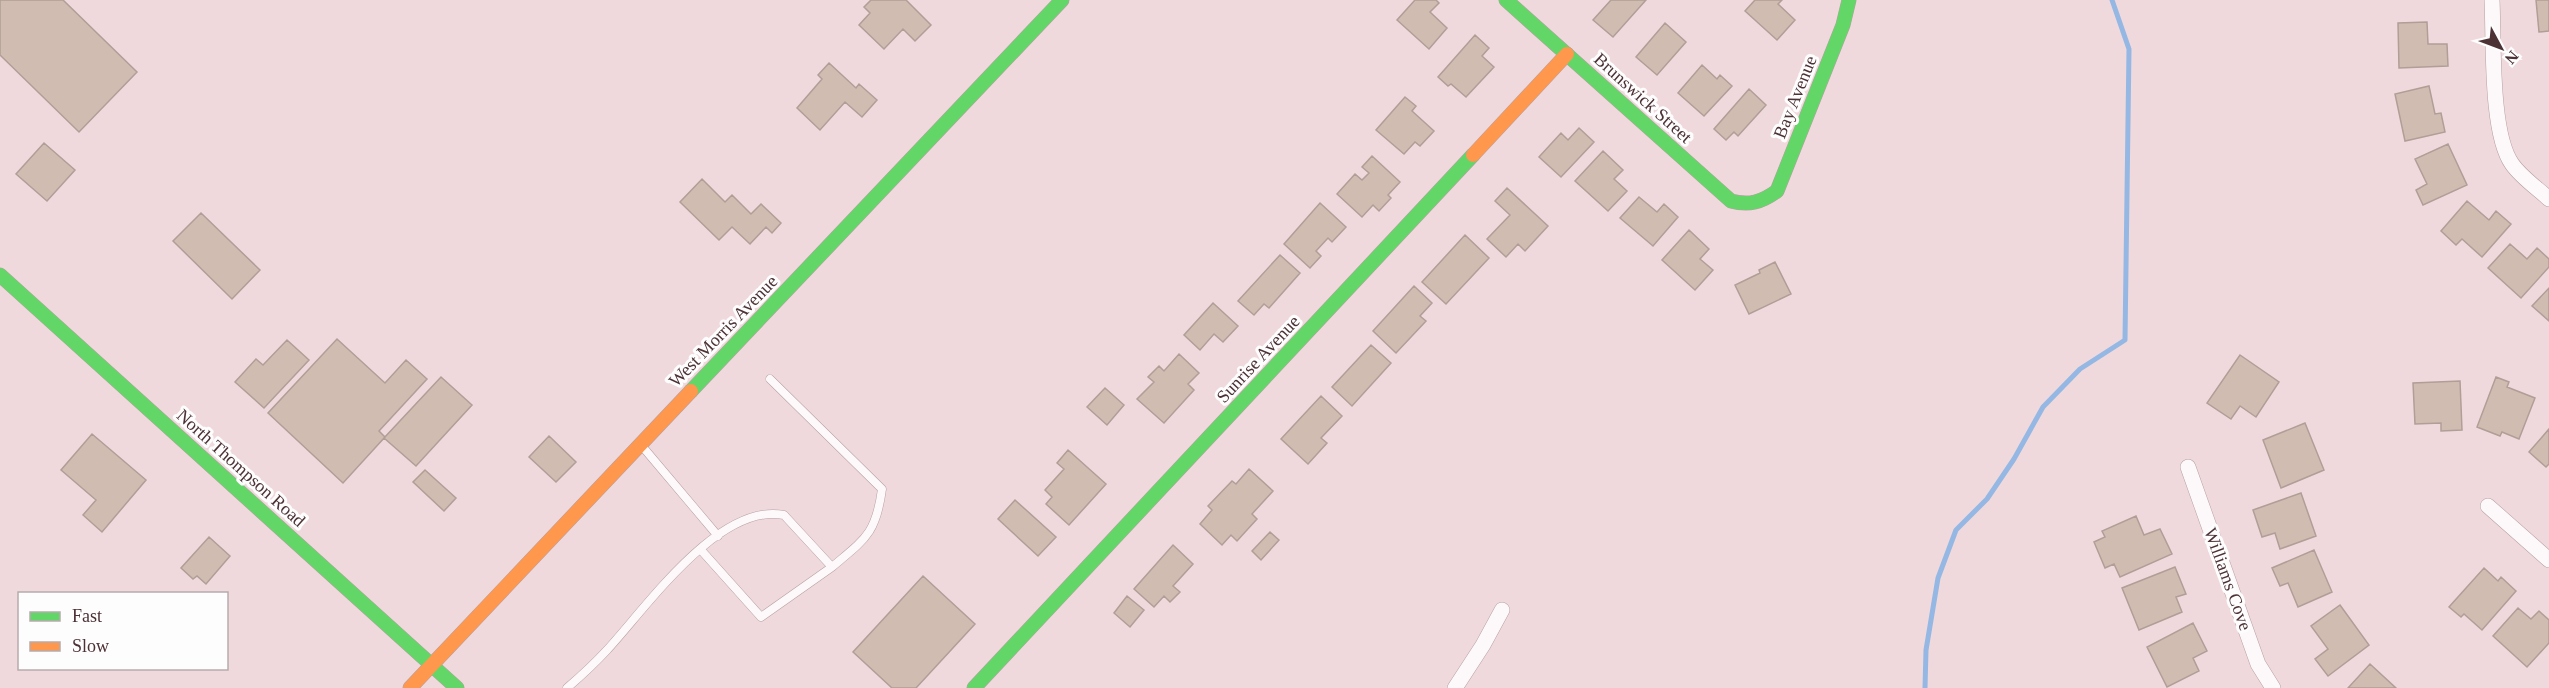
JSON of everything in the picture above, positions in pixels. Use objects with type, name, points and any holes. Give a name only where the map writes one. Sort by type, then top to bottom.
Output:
[{"type":"street","name":"West Morris Avenue","points":[[410,688],[1062,0]]},
{"type":"street","name":"Brunswick Street","points":[[1506,0],[1731,201],[1745,205],[1764,202]]},
{"type":"street","name":"Bay Avenue","points":[[1764,202],[1778,190],[1843,25],[1849,0]]},
{"type":"street","points":[[2492,0],[2500,140],[2513,165],[2549,199]]},
{"type":"street","name":"Sunrise Avenue","points":[[974,688],[1567,54]]},
{"type":"street","name":"North Thompson Road","points":[[0,275],[457,688]]},
{"type":"street","name":"Williams Cove","points":[[2188,467],[2258,664],[2273,688]]},
{"type":"street","points":[[2488,506],[2549,560]]},
{"type":"street","points":[[1455,688],[1502,610]]},
{"type":"lane","points":[[701,549],[761,617],[832,567],[868,537],[879,514],[882,489],[770,379]]},
{"type":"lane","points":[[640,444],[718,536]]},
{"type":"lane","points":[[567,688],[607,650],[680,565],[718,536],[752,516],[772,513],[784,515],[832,567]]},
{"type":"building","points":[[0,0],[63,0],[137,72],[79,132],[0,55]]},
{"type":"building","points":[[871,0],[906,0],[931,25],[915,41],[903,29],[884,49],[859,25],[870,13],[864,7]]},
{"type":"building","points":[[1415,0],[1436,0],[1439,3],[1430,12],[1447,28],[1429,49],[1397,20]]},
{"type":"building","points":[[1611,0],[1646,0],[1613,37],[1593,20]]},
{"type":"building","points":[[1755,0],[1782,0],[1778,4],[1795,20],[1777,40],[1745,11]]},
{"type":"building","points":[[2536,0],[2549,0],[2549,31],[2539,32]]},
{"type":"building","points":[[2427,22],[2428,44],[2447,44],[2448,66],[2399,68],[2398,23]]},
{"type":"building","points":[[1665,23],[1686,42],[1657,75],[1636,57]]},
{"type":"building","points":[[1475,35],[1489,48],[1482,56],[1494,67],[1466,97],[1451,84],[1448,86],[1438,77]]},
{"type":"building","points":[[829,63],[856,88],[859,84],[877,100],[862,117],[845,102],[820,130],[797,108],[822,79],[818,75]]},
{"type":"building","points":[[1702,65],[1717,79],[1720,75],[1732,86],[1704,116],[1678,93]]},
{"type":"building","points":[[2429,86],[2435,114],[2441,113],[2445,132],[2405,141],[2395,94]]},
{"type":"building","points":[[1749,89],[1766,105],[1738,136],[1734,132],[1726,140],[1714,129]]},
{"type":"building","points":[[1405,97],[1416,106],[1412,111],[1434,131],[1420,146],[1415,142],[1404,154],[1376,130]]},
{"type":"building","points":[[1579,128],[1594,142],[1561,177],[1539,157],[1561,133],[1568,140]]},
{"type":"building","points":[[44,143],[75,170],[47,201],[16,174]]},
{"type":"building","points":[[2448,144],[2467,185],[2423,205],[2416,190],[2427,184],[2415,159]]},
{"type":"building","points":[[1603,151],[1623,170],[1614,179],[1627,191],[1608,211],[1575,181]]},
{"type":"building","points":[[1372,156],[1400,182],[1388,195],[1391,198],[1379,211],[1373,205],[1362,217],[1337,194],[1355,174],[1362,180],[1369,173],[1362,167]]},
{"type":"building","points":[[702,179],[725,202],[732,195],[751,214],[761,204],[781,223],[772,233],[766,227],[750,244],[732,227],[719,240],[680,202]]},
{"type":"building","points":[[1507,188],[1548,226],[1525,251],[1518,244],[1506,257],[1487,239],[1510,215],[1495,201]]},
{"type":"building","points":[[1639,197],[1657,212],[1664,204],[1678,217],[1653,246],[1620,218]]},
{"type":"building","points":[[2467,201],[2489,220],[2496,211],[2511,224],[2482,257],[2462,239],[2456,245],[2441,231]]},
{"type":"building","points":[[1320,203],[1346,227],[1332,242],[1328,238],[1316,251],[1321,256],[1310,268],[1284,244]]},
{"type":"building","points":[[201,213],[260,270],[232,299],[173,241]]},
{"type":"building","points":[[1689,230],[1709,249],[1700,259],[1713,270],[1695,290],[1662,260]]},
{"type":"building","points":[[1465,235],[1489,258],[1446,304],[1422,282]]},
{"type":"building","points":[[2510,244],[2527,259],[2537,248],[2549,259],[2549,267],[2521,298],[2488,268]]},
{"type":"building","points":[[1280,255],[1300,273],[1269,308],[1264,304],[1254,315],[1238,301]]},
{"type":"building","points":[[1775,262],[1791,294],[1749,314],[1735,285],[1760,273],[1759,270]]},
{"type":"building","points":[[1414,286],[1432,303],[1420,316],[1426,321],[1396,353],[1373,331]]},
{"type":"building","points":[[2549,288],[2549,321],[2532,306]]},
{"type":"building","points":[[1213,303],[1238,326],[1223,342],[1214,334],[1200,350],[1184,335]]},
{"type":"building","points":[[337,339],[385,383],[406,360],[427,379],[379,431],[385,437],[343,483],[268,413]]},
{"type":"building","points":[[287,340],[309,360],[264,408],[235,382],[256,359],[263,365]]},
{"type":"building","points":[[1371,345],[1391,363],[1352,406],[1332,387]]},
{"type":"building","points":[[1179,354],[1199,373],[1188,384],[1194,390],[1164,423],[1137,399],[1154,382],[1148,377],[1159,366],[1164,371]]},
{"type":"building","points":[[2240,355],[2279,382],[2256,417],[2240,406],[2231,419],[2207,403]]},
{"type":"building","points":[[441,377],[472,405],[416,466],[384,438]]},
{"type":"building","points":[[2496,377],[2509,382],[2507,387],[2535,398],[2519,439],[2502,432],[2500,436],[2477,427]]},
{"type":"building","points":[[2460,381],[2462,430],[2441,431],[2441,423],[2415,424],[2413,383]]},
{"type":"building","points":[[1105,388],[1124,405],[1107,425],[1087,407]]},
{"type":"building","points":[[1321,396],[1342,416],[1321,438],[1327,443],[1308,464],[1281,439]]},
{"type":"building","points":[[2305,423],[2324,470],[2281,488],[2263,440]]},
{"type":"building","points":[[2549,429],[2549,464],[2546,467],[2529,452]]},
{"type":"building","points":[[92,434],[146,480],[102,532],[83,515],[96,500],[61,470]]},
{"type":"building","points":[[549,436],[576,462],[556,482],[529,457]]},
{"type":"building","points":[[1068,450],[1106,484],[1069,525],[1046,504],[1052,497],[1045,490],[1064,469],[1057,463]]},
{"type":"building","points":[[1249,469],[1273,491],[1252,514],[1257,519],[1237,541],[1231,535],[1222,545],[1200,524],[1212,510],[1208,506],[1232,481],[1236,484]]},
{"type":"building","points":[[425,470],[456,498],[444,511],[413,482]]},
{"type":"building","points":[[2301,493],[2316,536],[2280,549],[2275,533],[2262,537],[2253,510]]},
{"type":"building","points":[[1015,500],[1056,537],[1038,556],[998,519]]},
{"type":"building","points":[[2136,516],[2144,535],[2160,529],[2172,554],[2120,577],[2114,564],[2105,568],[2094,542],[2105,537],[2102,531]]},
{"type":"building","points":[[1270,532],[1279,540],[1261,560],[1252,551]]},
{"type":"building","points":[[209,537],[230,556],[206,584],[197,576],[193,579],[181,568]]},
{"type":"building","points":[[1173,545],[1193,564],[1173,586],[1180,592],[1170,602],[1164,596],[1154,607],[1134,589]]},
{"type":"building","points":[[2314,550],[2332,592],[2298,607],[2288,583],[2280,586],[2272,568]]},
{"type":"building","points":[[2175,567],[2186,594],[2176,597],[2182,612],[2139,630],[2122,588]]},
{"type":"building","points":[[2484,568],[2498,581],[2501,577],[2516,591],[2482,630],[2464,614],[2461,617],[2449,607]]},
{"type":"building","points":[[923,576],[975,624],[916,688],[892,688],[853,652]]},
{"type":"building","points":[[1127,596],[1144,610],[1130,627],[1114,613]]},
{"type":"building","points":[[2340,605],[2369,645],[2328,676],[2315,659],[2328,649],[2311,626]]},
{"type":"building","points":[[2518,608],[2531,619],[2539,611],[2549,620],[2549,643],[2527,667],[2493,636]]},
{"type":"building","points":[[2193,623],[2207,651],[2193,658],[2199,671],[2167,687],[2147,647]]},
{"type":"building","points":[[2370,664],[2396,688],[2348,688]]},
{"type":"waterway","points":[[1925,688],[1926,650],[1938,578],[1956,530],[1987,499],[2014,459],[2043,407],[2080,369],[2125,340],[2129,49],[2112,0]]},
{"type":"traffic: fast","points":[[691,391],[1062,0]]},
{"type":"traffic: fast","points":[[1506,0],[1731,201],[1744,203],[1761,200],[1777,191],[1843,25],[1849,0]]},
{"type":"traffic: fast","points":[[974,688],[1473,155]]},
{"type":"traffic: fast","points":[[0,275],[457,688]]},
{"type":"traffic: slow","points":[[1473,155],[1567,54]]},
{"type":"traffic: slow","points":[[410,688],[691,391]]}]
